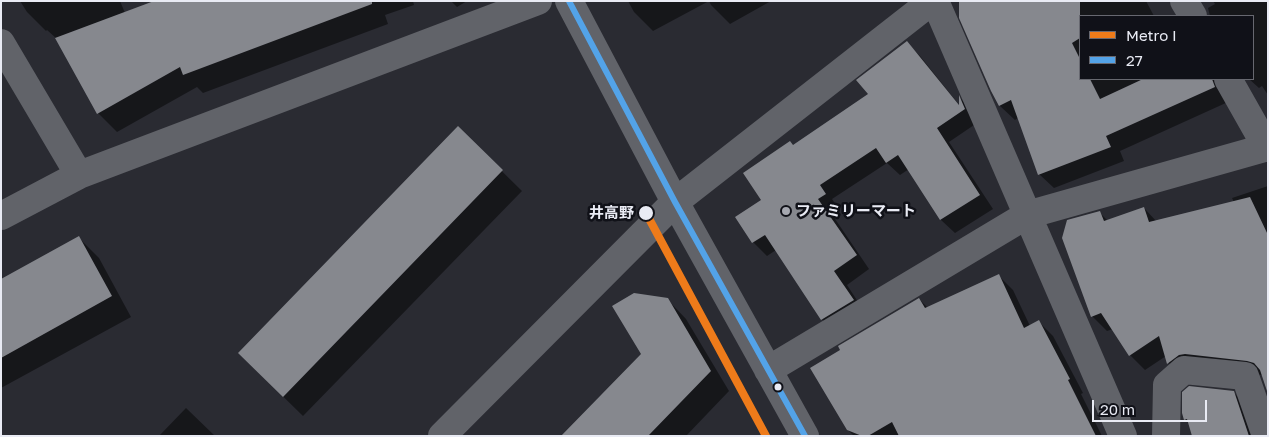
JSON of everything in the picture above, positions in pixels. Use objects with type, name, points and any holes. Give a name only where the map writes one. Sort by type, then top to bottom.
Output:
[{"type":"street","points":[[1,216],[79,175],[538,1]]},
{"type":"street","points":[[569,1],[675,202],[805,436]]},
{"type":"street","points":[[442,436],[675,202],[934,1],[1123,436]]},
{"type":"street","points":[[1184,1],[1192,15]]},
{"type":"street","points":[[1,43],[79,175]]},
{"type":"street","points":[[768,370],[1027,216],[1267,147],[1229,80]]},
{"type":"street","points":[[1166,436],[1167,384],[1184,370],[1245,376],[1266,436]]},
{"type":"building","points":[[154,1],[372,1],[372,4],[183,75],[180,67],[97,114],[55,38]]},
{"type":"building","points":[[959,1],[1080,1],[1079,39],[1072,43],[1079,57],[1079,80],[1090,80],[1100,99],[1141,80],[1212,80],[1215,87],[1106,136],[1111,147],[1038,175],[1011,100],[999,106],[959,18]]},
{"type":"building","points":[[907,41],[959,105],[959,95],[965,109],[937,128],[980,195],[940,220],[898,155],[886,163],[876,148],[820,185],[826,194],[818,199],[857,255],[834,271],[854,300],[821,320],[765,235],[752,243],[735,217],[761,200],[743,173],[790,141],[793,145],[868,94],[856,80]]},
{"type":"building","points":[[458,126],[503,170],[283,397],[238,353]]},
{"type":"building","points":[[1250,197],[1268,235],[1268,394],[1260,370],[1254,363],[1185,354],[1179,355],[1167,364],[1159,336],[1129,356],[1101,313],[1091,317],[1062,238],[1067,220],[1100,211],[1104,221],[1144,207],[1149,222]]},
{"type":"building","points":[[79,236],[112,296],[1,358],[1,279]]},
{"type":"building","points":[[999,274],[1024,328],[1039,320],[1070,379],[1068,380],[1096,436],[899,436],[892,422],[868,436],[862,436],[847,430],[810,368],[840,350],[838,346],[919,298],[925,308]]},
{"type":"building","points":[[634,293],[668,298],[711,371],[648,436],[561,436],[641,354],[612,306]]},
{"type":"building","points":[[1189,386],[1234,391],[1249,436],[1192,436],[1187,419],[1184,420],[1182,413],[1182,392]]},
{"type":"metro line","name":"I","points":[[646,213],[766,436]]},
{"type":"transit line","name":"27","points":[[569,1],[675,202],[805,436]]},
{"type":"place","name":"ファミリーマート","points":[[786,211]]},
{"type":"place","name":"井高野","points":[[646,213]]}]
